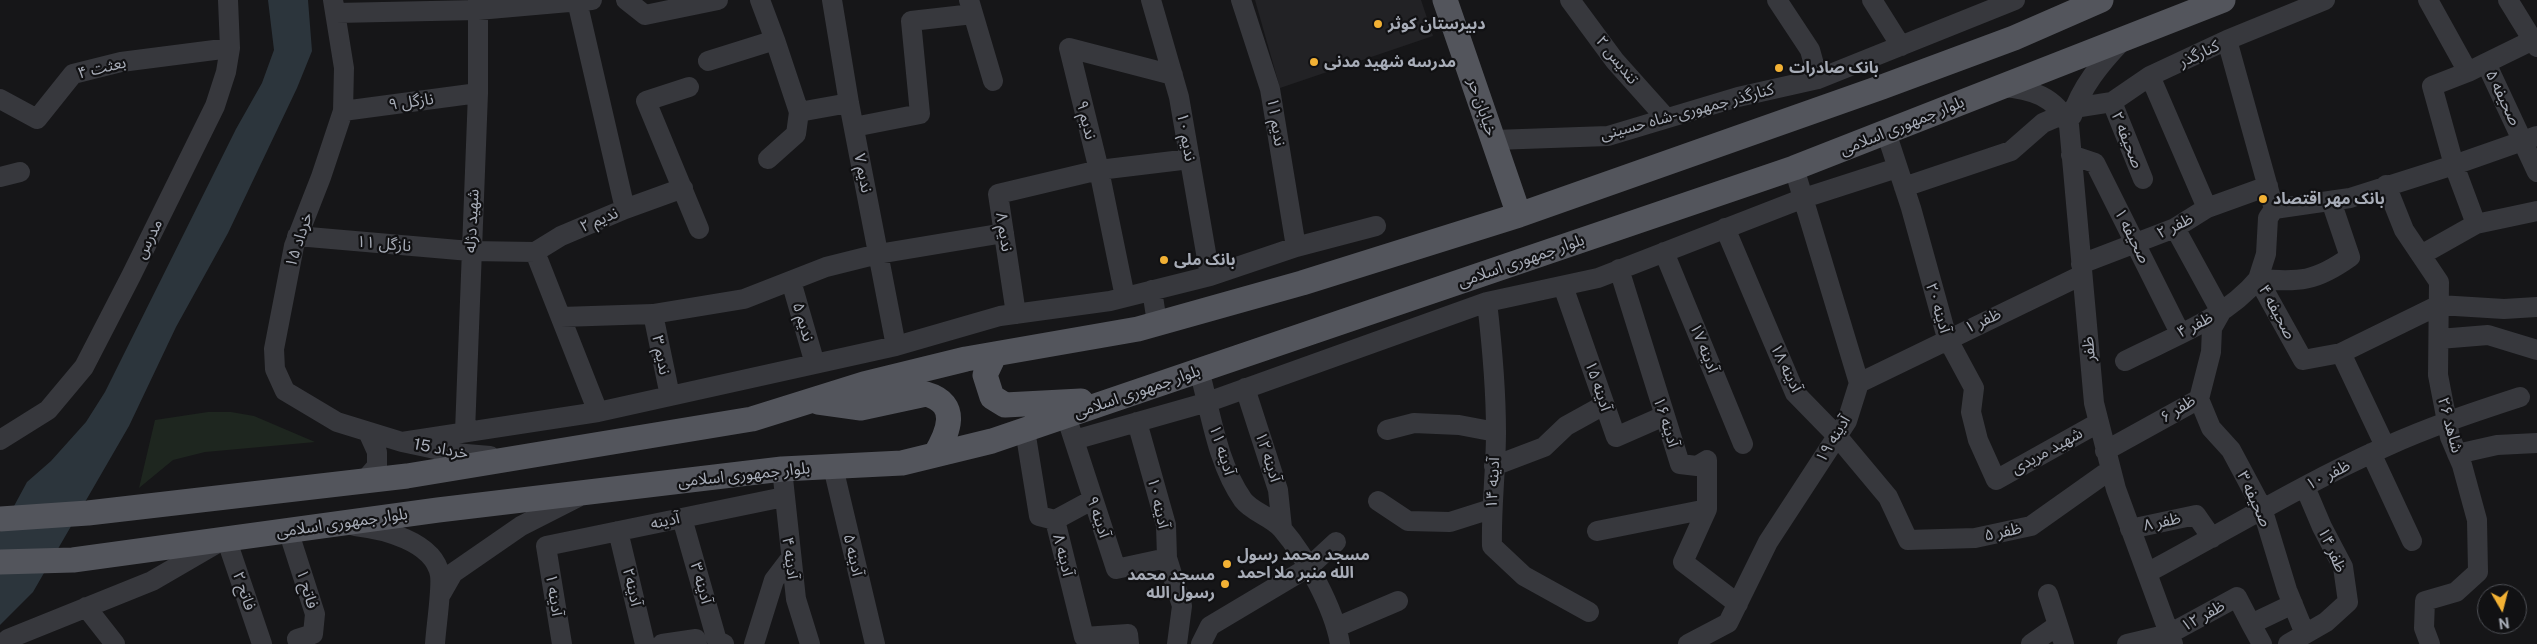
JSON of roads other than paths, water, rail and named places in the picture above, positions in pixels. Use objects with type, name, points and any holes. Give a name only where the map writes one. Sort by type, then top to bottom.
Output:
[{"type":"main road","name":"خیابان حر","points":[[1445,0],[1519,215]]},
{"type":"main road","points":[[0,519],[88,513],[364,481],[752,419],[864,384],[995,354],[1157,323],[1302,283],[1519,215],[1882,87],[2014,38],[2101,0]]},
{"type":"main road","name":"بلوار جمهوری اسلامی","points":[[0,562],[73,560],[226,538],[590,491],[782,469],[902,463],[992,441],[1794,168],[2223,0]]},
{"type":"main road","points":[[995,354],[985,375],[992,397],[1005,405],[1035,405],[1117,398]]},
{"type":"main road","points":[[810,401],[862,408],[926,394],[934,396],[943,405],[950,423],[948,433],[935,455]]},
{"type":"street","name":"مدرس","points":[[0,440],[48,410],[84,367],[215,106],[226,72],[230,48],[228,0]]},
{"type":"street","points":[[334,7],[478,5],[585,0]]},
{"type":"street","name":"ندیم ۲","points":[[535,252],[561,236],[625,209],[585,0]]},
{"type":"street","points":[[626,0],[645,15],[659,6],[718,0]]},
{"type":"street","points":[[760,0],[798,112],[796,134],[768,158]]},
{"type":"street","name":"ندیم ۷","points":[[832,0],[849,103],[896,346]]},
{"type":"street","name":"ندیم ۱۰","points":[[1151,0],[1179,96],[1210,276]]},
{"type":"street","name":"ندیم ۱۱","points":[[1241,0],[1270,88],[1296,247]]},
{"type":"street","name":"تندیس ۲","points":[[1570,0],[1615,61],[1666,118]]},
{"type":"street","points":[[1777,0],[1810,50],[1818,79]]},
{"type":"street","points":[[1872,0],[1902,46]]},
{"type":"street","name":"کنارگذر","points":[[1904,187],[2011,151],[2043,123],[2112,102],[2150,76],[2227,40],[2325,0]]},
{"type":"street","name":"صحیفه ۵","points":[[2428,0],[2468,72],[2486,63],[2531,139],[2537,172]]},
{"type":"street","points":[[2486,63],[2536,42],[2508,0]]},
{"type":"street","name":"کنارگذر جمهوری-شاه حسینی","points":[[1494,140],[1608,136],[1738,97],[1818,79],[1871,59],[2009,1]]},
{"type":"street","name":"شهید دژله","points":[[465,432],[470,251],[478,93],[478,5]]},
{"type":"street","name":"۱۵ خرداد","points":[[334,7],[344,68],[344,111],[321,177],[297,236],[274,348],[275,369],[285,391],[298,401],[337,422],[368,432]]},
{"type":"street","points":[[854,127],[920,114],[911,21],[971,7],[993,81]]},
{"type":"street","points":[[2001,87],[2026,89],[2047,99],[2069,116],[2103,61],[2126,38]]},
{"type":"street","points":[[708,62],[774,40]]},
{"type":"street","points":[[2227,40],[2274,209],[2350,198],[2531,139]]},
{"type":"street","name":"بعثت ۴","points":[[0,99],[37,119],[73,74],[121,62],[230,48]]},
{"type":"street","name":"ندیم ۹","points":[[1125,297],[1099,170],[1069,48],[1173,76]]},
{"type":"street","points":[[1871,59],[1882,87]]},
{"type":"street","points":[[2468,72],[2432,86],[2454,165],[2476,224]]},
{"type":"street","points":[[2150,76],[2207,208]]},
{"type":"street","points":[[689,87],[646,101],[699,229]]},
{"type":"street","name":"نازگل ۹","points":[[344,111],[478,93]]},
{"type":"street","name":"صحیفه ۲","points":[[2112,102],[2143,179]]},
{"type":"street","points":[[798,112],[849,103]]},
{"type":"street","name":"ظفر","points":[[2069,116],[2094,403],[2110,470],[2171,639]]},
{"type":"street","name":"آدینه ۲۰","points":[[1886,132],[1904,187],[1947,338],[1974,388],[1971,412],[1978,440],[1996,480]]},
{"type":"street","name":"صحیفه ۱","points":[[2071,155],[2094,163],[2180,333]]},
{"type":"street","points":[[1099,170],[1190,160]]},
{"type":"street","points":[[1794,168],[1859,383]]},
{"type":"street","points":[[1074,440],[1208,402],[1487,302],[1598,278],[1804,198],[1897,168]]},
{"type":"street","name":"ندیم ۸","points":[[1016,314],[998,194],[1099,170]]},
{"type":"street","points":[[0,177],[20,172]]},
{"type":"street","name":"شاهد ۲۶","points":[[2386,185],[2404,230],[2439,282],[2438,375],[2447,421],[2477,520],[2478,572],[2456,592],[2425,601],[2424,628],[2430,644]]},
{"type":"street","name":"ظفر ۲","points":[[2081,270],[2135,244],[2175,228],[2207,208],[2268,186]]},
{"type":"street","points":[[625,209],[683,188]]},
{"type":"street","points":[[2258,279],[2293,281],[2327,273],[2350,257],[2331,201]]},
{"type":"street","name":"صحیفه ۴","points":[[2274,209],[2268,218],[2266,254],[2258,279],[2303,360],[2341,353]]},
{"type":"street","points":[[2421,255],[2476,224],[2537,211]]},
{"type":"street","points":[[402,442],[598,412],[896,346],[1000,316],[1125,297],[1210,276],[1296,247],[1376,226]]},
{"type":"street","name":"آدینه ۱۸","points":[[1725,228],[1795,393],[1838,436],[1888,496],[1908,540]]},
{"type":"street","points":[[2175,228],[2220,312]]},
{"type":"street","points":[[561,316],[654,314],[744,299],[826,267],[878,254],[1004,233]]},
{"type":"street","name":"نازگل ۱۱","points":[[297,236],[470,251],[535,252]]},
{"type":"street","points":[[535,252],[598,412]]},
{"type":"street","name":"آدینه ۱۷","points":[[1664,252],[1743,444]]},
{"type":"street","name":"آدینه ۱۶","points":[[1620,269],[1680,464],[1697,466],[1707,460],[1707,509],[1683,562],[1738,604]]},
{"type":"street","name":"ظفر ۱","points":[[1859,383],[2081,270]]},
{"type":"street","name":"ظفر ۴","points":[[2124,362],[2220,312],[2244,296],[2258,279]]},
{"type":"street","name":"ندیم ۵","points":[[791,281],[815,364]]},
{"type":"street","name":"آدینه ۱۵","points":[[1563,286],[1616,436],[1664,416]]},
{"type":"street","points":[[1152,290],[1157,323]]},
{"type":"street","name":"آدینه ۱۴","points":[[1487,302],[1493,352],[1496,432],[1491,509],[1492,546],[1524,576],[1589,612]]},
{"type":"street","points":[[2412,541],[2341,353],[2439,305],[2504,309],[2537,307]]},
{"type":"street","name":"ظفر ۶","points":[[2105,451],[2199,399],[2211,352],[2212,328],[2220,312]]},
{"type":"street","name":"ندیم ۳","points":[[654,314],[670,396]]},
{"type":"street","points":[[2439,340],[2488,335],[2533,349],[2537,368]]},
{"type":"street","name":"آدینه ۱۱","points":[[1199,370],[1226,470],[1244,501],[1282,528],[1308,567],[1339,635]]},
{"type":"street","name":"آدینه ۱۹","points":[[1688,644],[1728,623],[1768,542],[1847,421],[1859,383]]},
{"type":"street","name":"آدینه ۱۲","points":[[1245,388],[1278,490],[1282,528]]},
{"type":"street","name":"ظفر ۱۰","points":[[2146,573],[2212,538],[2262,508],[2378,450],[2447,421],[2520,397]]},
{"type":"street","name":"صحیفه ۳","points":[[2199,399],[2211,428],[2231,450],[2262,508],[2293,604],[2296,639]]},
{"type":"street","points":[[1494,466],[1544,447],[1566,426],[1604,405]]},
{"type":"street","name":"آدینه ۹","points":[[1066,416],[1116,569],[1167,558]]},
{"type":"street","name":"آدینه ۱۰","points":[[1137,422],[1166,525],[1167,558],[1182,606],[1177,644]]},
{"type":"street","points":[[1387,430],[1414,423],[1459,425],[1496,432]]},
{"type":"street","name":"شهید مریدی","points":[[1996,480],[2098,423]]},
{"type":"street","name":"آدینه ۸","points":[[1025,430],[1039,516],[1055,520],[1084,637],[1128,634],[1129,644]]},
{"type":"street","points":[[364,481],[377,466],[377,452],[368,432]]},
{"type":"street","name":"15 خرداد","points":[[368,432],[402,442],[454,453],[516,458]]},
{"type":"street","points":[[2457,454],[2498,445],[2537,444]]},
{"type":"street","name":"آدینه ۵","points":[[833,467],[875,644]]},
{"type":"street","name":"آدینه ۴","points":[[782,469],[790,559],[796,599],[810,644]]},
{"type":"street","name":"ظفر ۵","points":[[1908,540],[1975,538],[2031,526],[2110,470]]},
{"type":"street","name":"ظفر ۱۴","points":[[2296,639],[2326,622],[2348,602],[2343,567],[2322,527],[2305,487]]},
{"type":"street","points":[[438,600],[453,572],[521,526],[590,491]]},
{"type":"street","name":"آدینه","points":[[546,546],[784,497]]},
{"type":"street","points":[[1055,520],[1092,500]]},
{"type":"street","points":[[1378,501],[1408,521],[1450,522],[1491,509]]},
{"type":"street","points":[[1597,531],[1707,509]]},
{"type":"street","name":"ظفر ۸","points":[[2130,529],[2196,515],[2212,538]]},
{"type":"street","name":"آدینه ۳","points":[[682,518],[717,641],[724,644]]},
{"type":"street","points":[[336,524],[390,532],[416,544],[432,560],[440,574],[435,644]]},
{"type":"street","name":"فاتح ۱","points":[[288,530],[315,614],[313,634],[292,642]]},
{"type":"street","name":"آدینه۲","points":[[618,531],[645,644]]},
{"type":"street","points":[[3,644],[8,639],[36,636],[86,607],[152,581],[226,538]]},
{"type":"street","name":"فاتح ۲","points":[[226,538],[262,644]]},
{"type":"street","points":[[1201,644],[1210,626],[1308,567],[1336,542]]},
{"type":"street","name":"آدینه ۱","points":[[546,546],[562,644]]},
{"type":"street","points":[[754,644],[774,580],[790,559]]},
{"type":"street","points":[[2048,594],[2064,644]]},
{"type":"street","name":"ظفر ۱۲","points":[[2171,639],[2237,597],[2262,644]]},
{"type":"street","points":[[1339,635],[1398,601]]},
{"type":"street","points":[[2251,624],[2293,604]]},
{"type":"street","points":[[86,607],[115,644]]},
{"type":"street","points":[[2031,644],[2058,625]]},
{"type":"street","points":[[662,644],[696,639],[697,644]]},
{"type":"street","points":[[2127,644],[2171,639]]},
{"type":"place","name":"دبیرستان کوثر","points":[[1378,24]]},
{"type":"place","name":"مدرسه شهید مدنی","points":[[1314,62]]},
{"type":"place","name":"بانک صادرات","points":[[1779,68]]},
{"type":"place","name":"بانک مهر اقتصاد","points":[[2263,199]]},
{"type":"place","name":"بانک ملی","points":[[1164,260]]},
{"type":"place","name":"مسجد محمد رسول الله منبر ملا احمد","points":[[1227,564]]},
{"type":"place","name":"مسجد محمد رسول الله","points":[[1225,584]]}]
